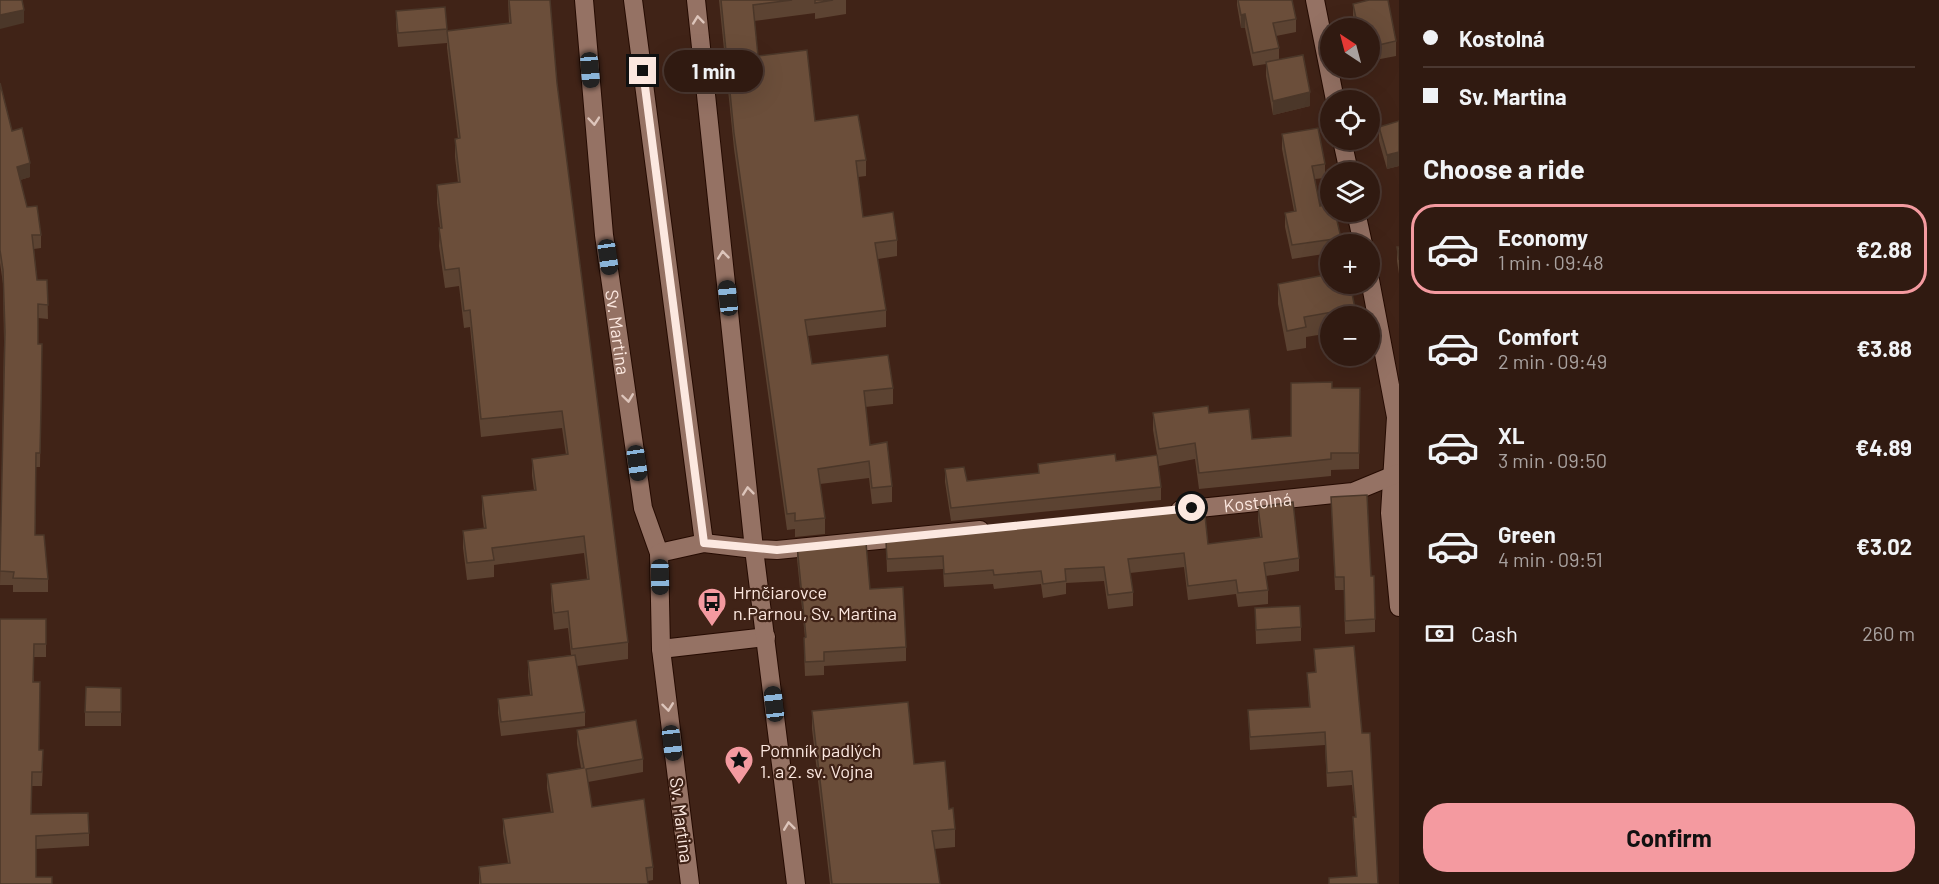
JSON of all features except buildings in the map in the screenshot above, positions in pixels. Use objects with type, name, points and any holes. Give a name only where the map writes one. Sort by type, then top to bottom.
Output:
[{"type":"street","name":"Sv. Martina","points":[[584,0],[604,235],[643,508],[659,553],[661,649],[690,884]]},
{"type":"street","points":[[633,0],[704,543]]},
{"type":"street","points":[[696,0],[754,549],[796,884]]},
{"type":"street","points":[[1315,0],[1333,90]]},
{"type":"street","points":[[1373,294],[1396,417],[1396,475],[1390,513],[1399,607]]},
{"type":"street","name":"Kostolná","points":[[1165,511],[1353,492],[1396,475]]},
{"type":"street","points":[[659,553],[704,543],[777,550],[1000,528]]},
{"type":"street","points":[[661,649],[766,637]]},
{"type":"place","name":"Hrnčiarovce n.Parnou, Sv. Martina","points":[[712,628]]},
{"type":"place","name":"Pomník padlých 1. a 2. sv. Vojna","points":[[739,786]]},
{"type":"route","points":[[643,71],[704,543],[777,550],[1192,508]]}]
